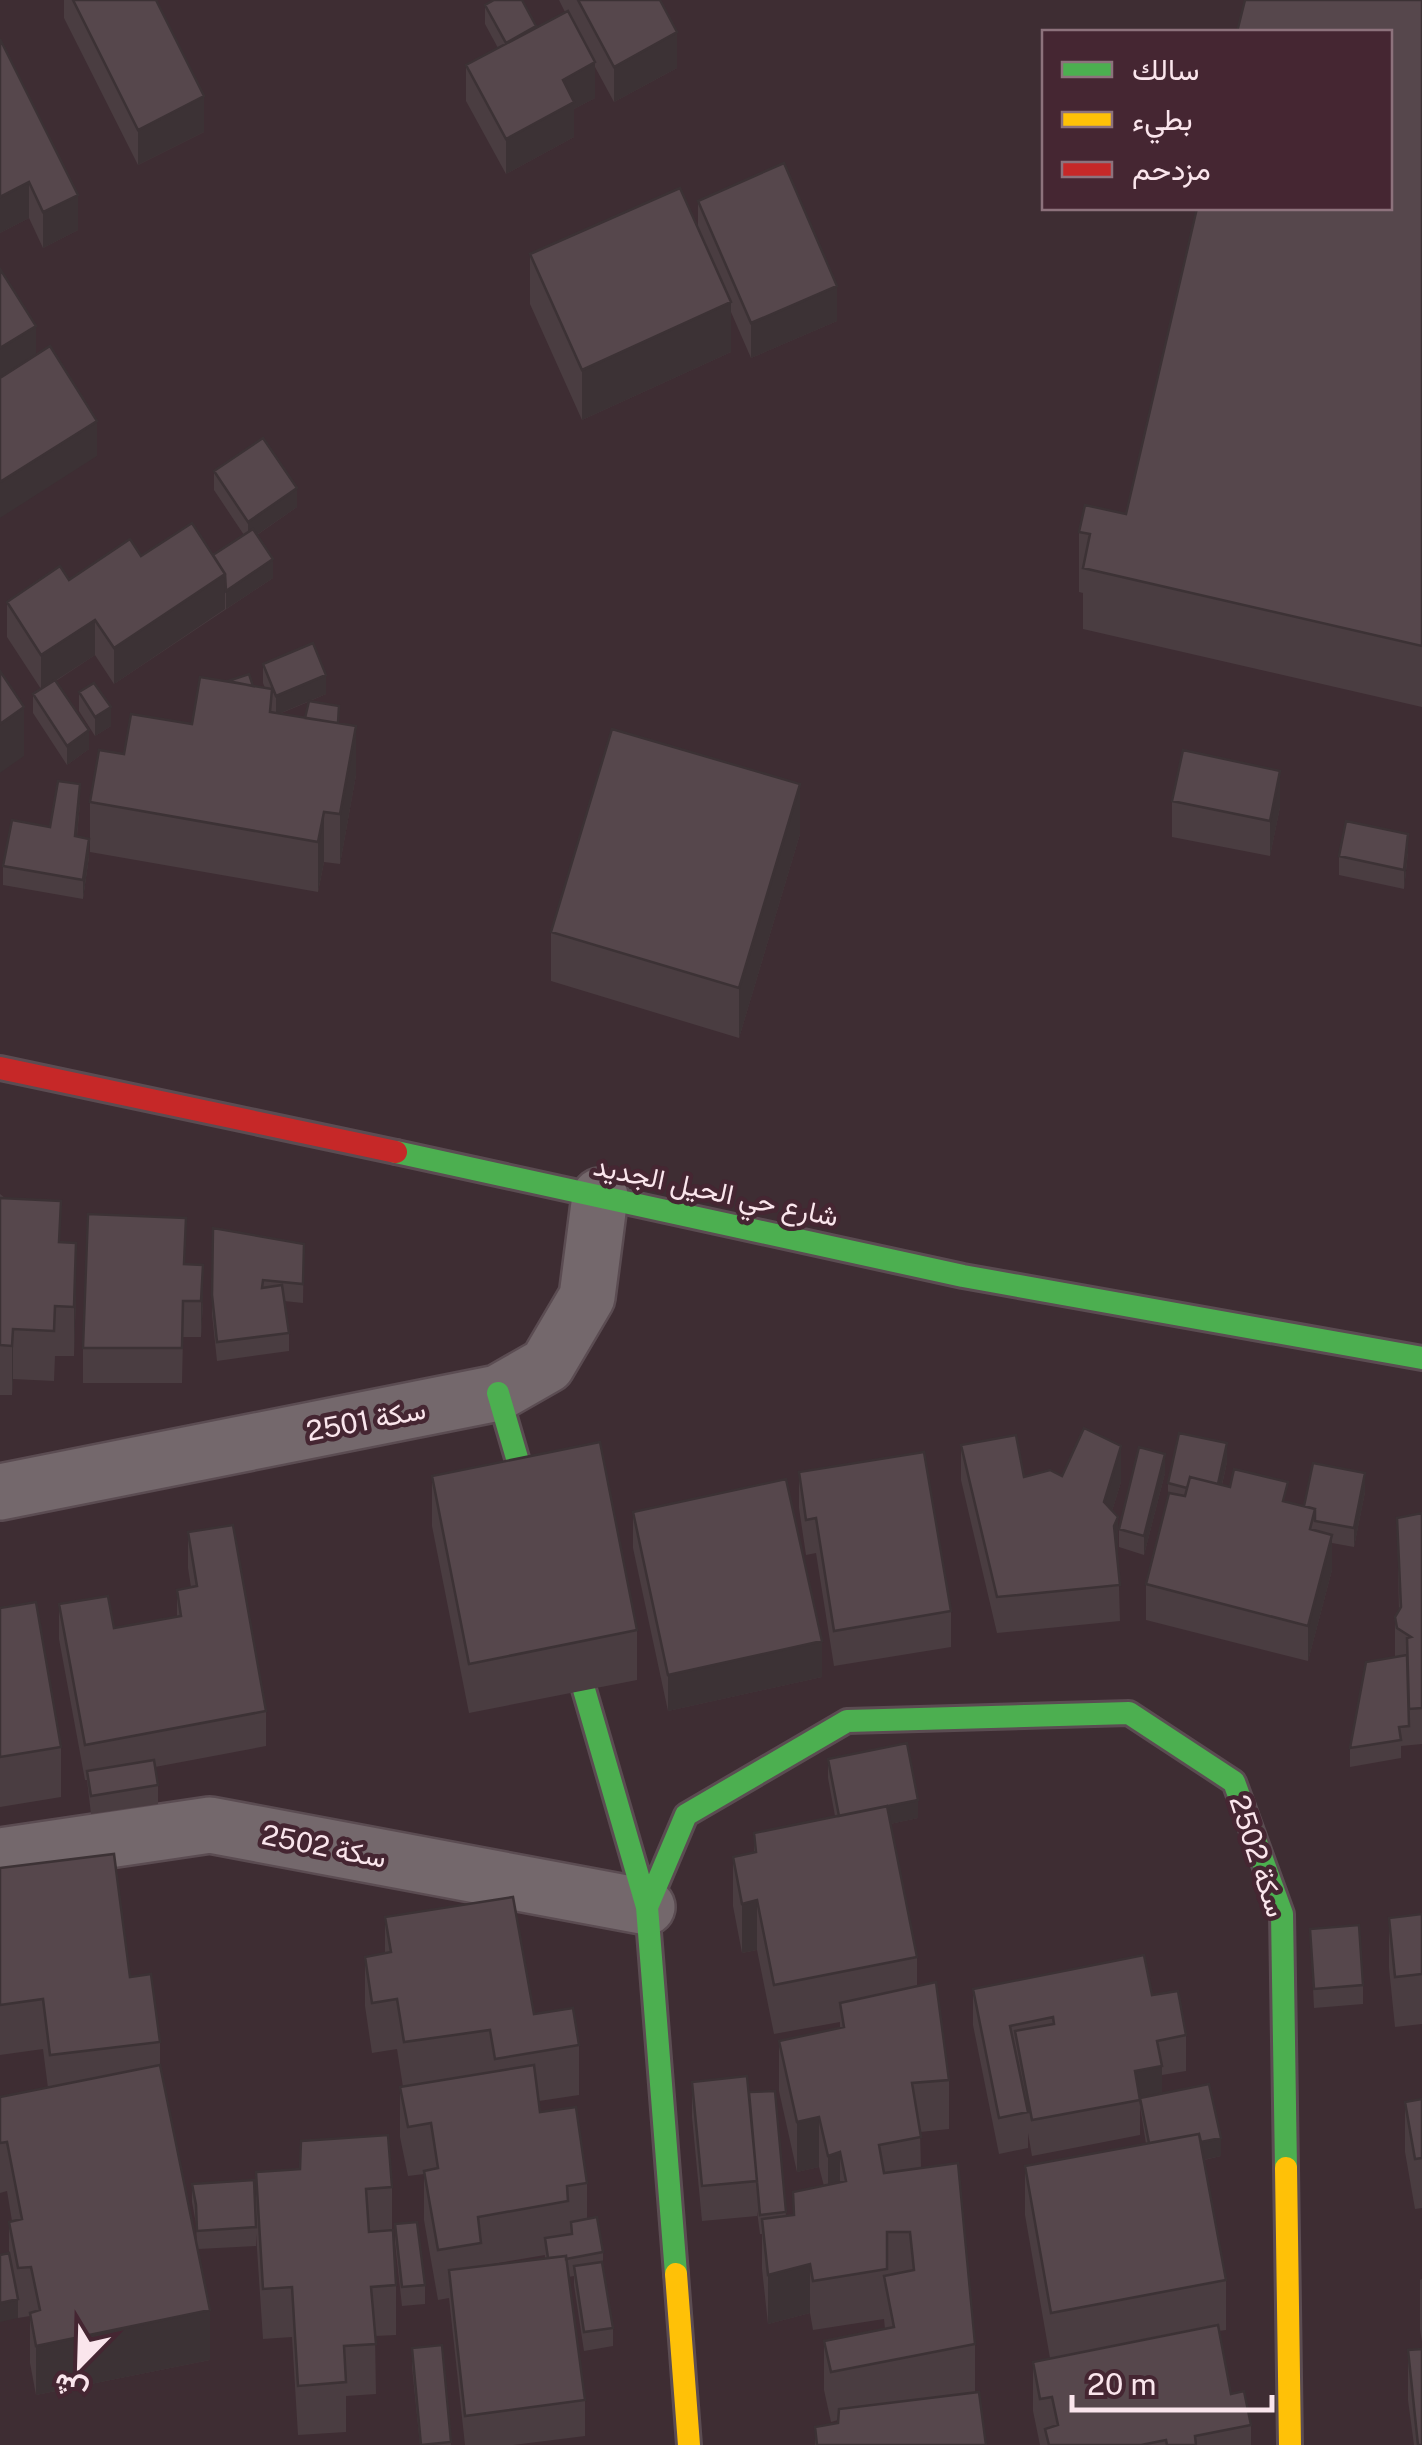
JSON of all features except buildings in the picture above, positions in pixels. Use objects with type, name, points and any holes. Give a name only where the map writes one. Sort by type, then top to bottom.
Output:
[{"type":"street","name":"شارع حي الحيل الجديد","points":[[0,1068],[963,1276],[1422,1358]]},
{"type":"street","name":"سكة 2501","points":[[0,1492],[498,1394],[547,1365],[587,1298],[600,1196]]},
{"type":"street","points":[[498,1394],[542,1546]]},
{"type":"street","name":"سكة 2502","points":[[559,1602],[647,1907],[689,2445]]},
{"type":"street","name":"سكة 2502","points":[[647,1907],[686,1815],[846,1721],[1129,1713],[1234,1782],[1282,1914],[1290,2445]]},
{"type":"street","name":"سكة 2502","points":[[0,1856],[210,1825],[647,1907]]},
{"type":"traffic: fast","points":[[396,1152],[963,1276],[1422,1358]]},
{"type":"traffic: fast","points":[[498,1393],[538,1530]]},
{"type":"traffic: fast","points":[[563,1617],[647,1907],[676,2274]]},
{"type":"traffic: fast","points":[[647,1907],[686,1815],[847,1721],[1129,1713],[1234,1782],[1282,1914],[1286,2168]]},
{"type":"traffic: slow","points":[[1286,2168],[1290,2445]]},
{"type":"traffic: slow","points":[[676,2274],[689,2445]]},
{"type":"traffic: jam","points":[[0,1068],[396,1152]]}]
